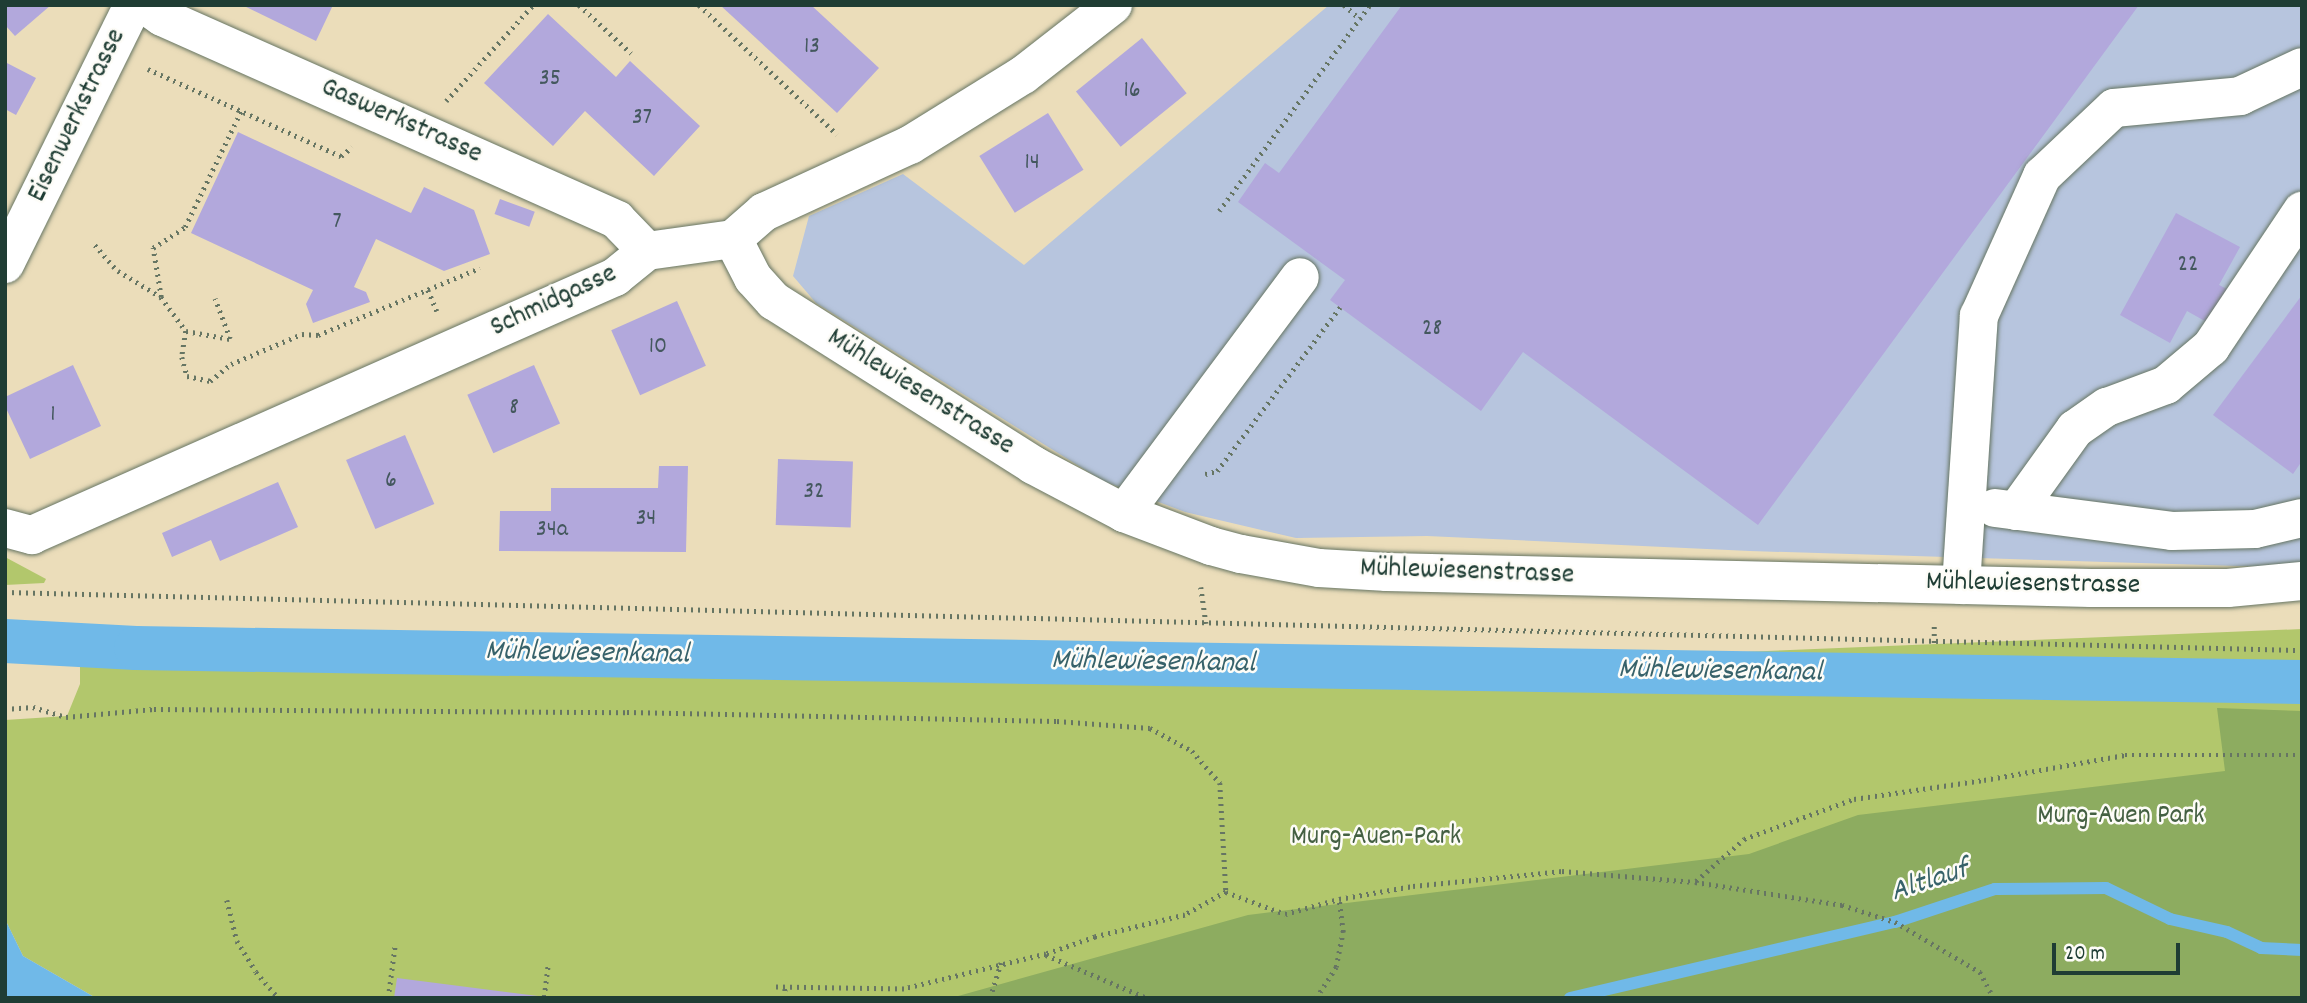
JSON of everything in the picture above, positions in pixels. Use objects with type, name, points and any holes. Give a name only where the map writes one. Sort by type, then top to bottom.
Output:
[{"type":"street","points":[[733,239],[764,212],[910,145],[1023,75],[1113,5]]},
{"type":"street","name":"Gaswerkstrasse","points":[[159,15],[617,220],[647,251]]},
{"type":"street","name":"Eisenwerkstrasse","points":[[5,264],[159,15]]},
{"type":"street","points":[[1961,585],[1979,316],[2042,176],[2114,108],[2240,96],[2302,67]]},
{"type":"street","points":[[2016,511],[2075,429],[2106,407],[2166,385],[2211,346],[2302,211]]},
{"type":"street","name":"Schmidgasse","points":[[5,528],[32,535],[615,277],[647,251],[733,239]]},
{"type":"street","name":"Mühlewiesenstrasse","points":[[733,239],[753,278],[774,301],[1033,465],[1124,513],[1211,546],[1319,568],[1387,572],[2228,588],[2302,580]]},
{"type":"street","points":[[1124,513],[1300,277]]},
{"type":"street","points":[[1967,503],[2172,531],[2256,529],[2302,518]]},
{"type":"path","points":[[444,103],[533,5]]},
{"type":"path","points":[[579,5],[631,53]]},
{"type":"path","points":[[699,5],[869,164]]},
{"type":"path","points":[[1345,5],[1360,19]]},
{"type":"path","points":[[1219,211],[1370,5]]},
{"type":"path","points":[[138,65],[341,156],[390,117]]},
{"type":"path","points":[[161,297],[153,248],[185,227],[242,111]]},
{"type":"path","points":[[96,245],[118,271],[161,297],[186,331],[230,340],[215,299]]},
{"type":"path","points":[[186,331],[182,356],[187,376],[210,381],[231,364],[302,334],[318,335],[481,268]]},
{"type":"path","points":[[428,290],[438,313]]},
{"type":"path","points":[[5,592],[2302,650]]},
{"type":"path","points":[[5,709],[33,707],[66,717],[154,709],[627,712],[1057,720],[1150,728],[1192,751],[1220,783],[1226,891]]},
{"type":"path","points":[[1695,882],[1744,839],[1854,799],[1984,780],[2124,754],[2302,755]]},
{"type":"path","points":[[1226,891],[1285,914],[1339,899],[1413,886],[1562,871],[1695,882],[1842,905],[1895,922],[1980,972],[1994,998]]},
{"type":"path","points":[[776,987],[904,989],[1046,954],[1095,936],[1185,915],[1226,891]]},
{"type":"path","points":[[1316,998],[1336,967],[1343,932],[1339,899]]},
{"type":"path","points":[[227,900],[237,941],[256,972],[278,998]]},
{"type":"path","points":[[388,998],[395,945]]},
{"type":"path","points":[[1046,954],[1147,998]]},
{"type":"path","points":[[990,998],[1001,963]]},
{"type":"path","points":[[544,997],[548,965]]},
{"type":"path","points":[[784,998],[785,987]]},
{"type":"shaded area","points":[[1329,5],[2302,5],[2302,568],[1750,551],[1427,536],[1296,538],[1185,512],[1103,481],[816,303],[793,276],[809,216],[903,174],[1024,265]]},
{"type":"green space","points":[[5,557],[46,579],[44,583],[5,585]]},
{"type":"green space","name":"Murg-Auen-Park","points":[[80,629],[138,639],[1228,673],[2302,629],[2302,998],[96,998],[23,956],[5,919],[5,720],[67,716],[80,684]]},
{"type":"green space","name":"Murg-Auen Park","points":[[2217,708],[2302,711],[2302,998],[951,998],[1248,915],[1749,854],[1858,815],[2225,771]]},
{"type":"water","points":[[5,919],[23,956],[96,998],[5,998]]},
{"type":"building","points":[[5,5],[51,5],[15,36],[5,25]]},
{"type":"building","points":[[242,5],[333,5],[316,41]]},
{"type":"building","points":[[720,5],[811,5],[879,68],[837,113]]},
{"type":"building","points":[[1402,5],[2139,5],[1758,525],[1523,352],[1481,411],[1330,300],[1345,280],[1238,202],[1265,163],[1279,173]]},
{"type":"building","points":[[548,14],[616,77],[630,61],[700,126],[654,176],[585,111],[553,146],[484,83]]},
{"type":"building","points":[[1142,38],[1187,93],[1121,147],[1076,91]]},
{"type":"building","points":[[5,62],[36,78],[16,115],[5,109]]},
{"type":"building","points":[[1048,113],[1084,170],[1015,213],[979,156]]},
{"type":"building","points":[[238,132],[411,213],[424,187],[474,210],[490,254],[444,271],[376,239],[354,287],[366,292],[370,302],[313,323],[306,304],[313,290],[191,233]]},
{"type":"building","points":[[500,199],[535,212],[529,227],[495,214]]},
{"type":"building","points":[[2176,213],[2240,247],[2219,285],[2231,291],[2212,325],[2187,311],[2170,343],[2120,315]]},
{"type":"building","points":[[2302,295],[2302,461],[2293,474],[2213,415]]},
{"type":"building","points":[[677,301],[706,366],[640,395],[611,330]]},
{"type":"building","points":[[73,365],[101,426],[30,459],[5,406],[5,397]]},
{"type":"building","points":[[534,365],[560,423],[493,453],[467,395]]},
{"type":"building","points":[[405,435],[434,504],[375,529],[346,460]]},
{"type":"building","points":[[778,459],[853,462],[851,528],[776,525]]},
{"type":"building","points":[[659,466],[688,466],[686,552],[499,551],[500,511],[551,511],[551,488],[658,488]]},
{"type":"building","points":[[278,482],[298,527],[220,561],[211,540],[172,557],[162,533]]},
{"type":"building","points":[[397,978],[538,996],[538,998],[394,998]]},
{"type":"waterway","name":"Mühlewiesenkanal","points":[[5,641],[136,648],[2302,682]]},
{"type":"waterway","name":"Altlauf","points":[[1570,998],[1895,922],[1995,889],[2106,888],[2170,919],[2227,932],[2261,948],[2302,950]]}]
